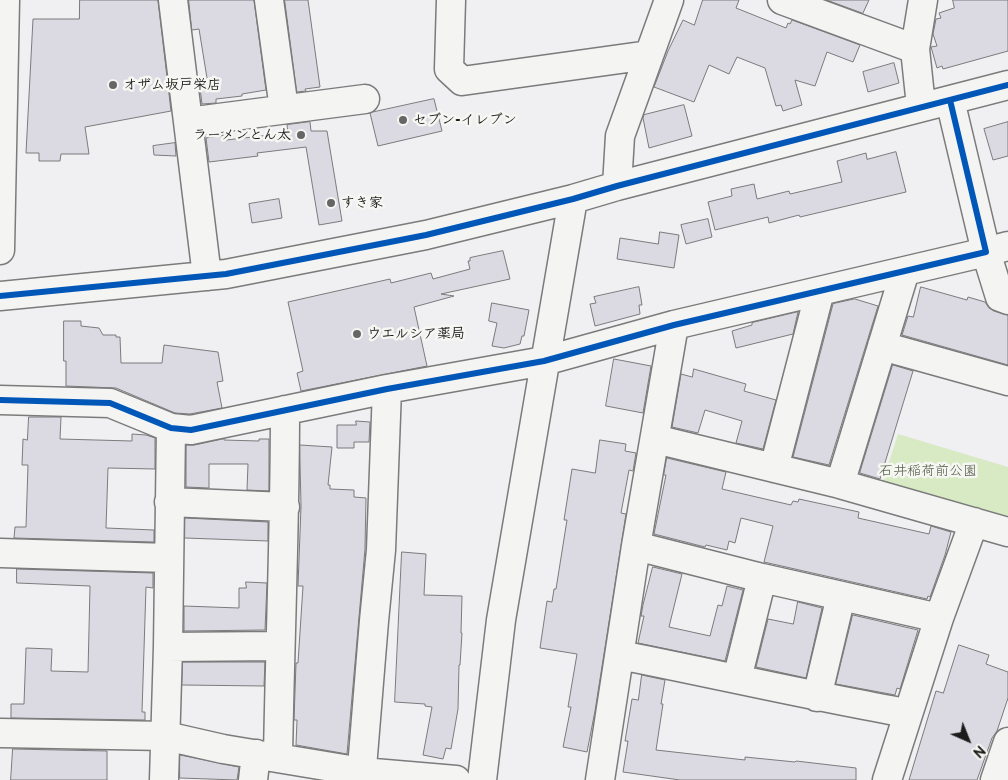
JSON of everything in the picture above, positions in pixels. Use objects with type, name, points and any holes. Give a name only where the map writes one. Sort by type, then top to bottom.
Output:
[{"type":"street","points":[[0,250],[6,0]]},
{"type":"street","points":[[173,0],[207,276]]},
{"type":"street","points":[[269,0],[284,109]]},
{"type":"street","points":[[450,0],[448,69],[462,82],[649,55]]},
{"type":"street","points":[[617,186],[620,136],[669,0]]},
{"type":"street","points":[[782,0],[915,49]]},
{"type":"street","points":[[921,106],[915,49],[923,0]]},
{"type":"street","points":[[0,296],[226,274],[426,235],[572,199],[921,106],[1008,85]]},
{"type":"street","points":[[188,122],[365,99]]},
{"type":"street","points":[[950,100],[997,249],[1000,297],[1008,300]]},
{"type":"street","points":[[482,780],[501,620],[572,199]]},
{"type":"street","points":[[0,400],[110,403],[170,428],[191,430],[387,389],[544,361],[674,325],[997,249]]},
{"type":"street","points":[[840,484],[905,271]]},
{"type":"street","points":[[774,468],[820,291]]},
{"type":"street","points":[[600,780],[636,546],[674,325]]},
{"type":"street","points":[[882,346],[1008,381]]},
{"type":"street","points":[[362,776],[381,550],[387,389]]},
{"type":"street","points":[[262,764],[280,646],[285,507],[285,410]]},
{"type":"street","points":[[164,780],[168,646],[170,428]]},
{"type":"street","points":[[655,439],[840,484],[1008,532]]},
{"type":"street","points":[[169,502],[285,507]]},
{"type":"street","points":[[887,780],[939,618],[974,522]]},
{"type":"street","points":[[636,546],[762,578],[939,618]]},
{"type":"street","points":[[0,553],[168,558]]},
{"type":"street","points":[[738,678],[762,578]]},
{"type":"street","points":[[817,697],[840,596]]},
{"type":"street","points":[[168,646],[280,646]]},
{"type":"street","points":[[620,655],[738,678],[817,697],[907,713]]},
{"type":"street","points":[[0,733],[166,736],[223,748],[262,764],[362,776],[456,780]]},
{"type":"street","points":[[995,780],[1008,742]]},
{"type":"green space","name":"石井稲荷前公園","points":[[898,434],[1008,467],[1008,523],[881,487]]},
{"type":"building","points":[[80,0],[158,0],[171,111],[85,127],[89,154],[61,154],[60,161],[39,161],[39,153],[26,153],[33,19],[79,19]]},
{"type":"building","points":[[189,0],[254,0],[266,90],[242,94],[242,96],[216,99],[216,103],[202,104],[199,80],[207,78],[199,29],[192,30]]},
{"type":"building","points":[[285,0],[308,0],[320,87],[297,92]]},
{"type":"building","points":[[703,0],[739,0],[736,8],[786,28],[792,20],[860,45],[853,62],[827,52],[815,86],[795,80],[802,105],[783,111],[781,105],[776,106],[765,68],[737,57],[729,74],[709,65],[694,102],[654,87],[683,20],[694,25]]},
{"type":"building","points":[[827,0],[869,0],[863,13]]},
{"type":"building","points":[[953,0],[1008,0],[1008,51],[943,69],[942,66],[937,68],[931,47],[937,46],[933,34],[936,19],[941,18],[939,13],[954,8]]},
{"type":"building","points":[[894,63],[899,83],[868,92],[863,72]]},
{"type":"building","points":[[434,99],[442,131],[378,146],[370,113]]},
{"type":"building","points":[[684,105],[692,136],[649,148],[644,115]]},
{"type":"building","points":[[310,122],[311,131],[327,131],[342,221],[319,225],[306,147],[257,153],[258,156],[209,162],[206,138],[225,135],[226,140],[288,133],[287,125]]},
{"type":"building","points":[[1008,122],[1008,156],[993,160],[984,129]]},
{"type":"building","points":[[175,143],[176,156],[154,155],[153,146]]},
{"type":"building","points":[[896,152],[906,192],[800,217],[799,215],[769,223],[768,217],[715,230],[708,202],[732,196],[731,189],[754,184],[757,199],[789,191],[790,194],[842,182],[837,161],[866,153],[867,159]]},
{"type":"building","points":[[279,199],[282,218],[252,223],[249,204]]},
{"type":"building","points":[[708,219],[712,237],[686,244],[681,225]]},
{"type":"building","points":[[660,232],[679,235],[674,268],[617,259],[620,238],[658,244]]},
{"type":"building","name":"ウエルシア薬局","points":[[503,251],[510,279],[441,294],[454,296],[414,307],[427,366],[301,391],[297,373],[303,371],[288,302],[390,279],[391,283],[431,273],[433,279],[470,269],[468,261],[470,261],[470,258]]},
{"type":"building","points":[[639,287],[642,305],[639,305],[640,314],[595,326],[590,304],[596,303],[594,297]]},
{"type":"building","points":[[921,287],[967,300],[968,297],[985,302],[994,311],[1008,315],[1008,365],[902,335],[908,316],[913,317]]},
{"type":"building","points":[[855,299],[878,306],[829,465],[793,457],[833,304]]},
{"type":"building","points":[[492,303],[529,310],[524,336],[522,336],[520,344],[504,348],[492,346],[497,323],[489,321]]},
{"type":"building","points":[[798,312],[793,334],[736,348],[732,331],[752,325],[752,323]]},
{"type":"building","points":[[64,321],[81,321],[81,326],[99,328],[103,335],[116,335],[116,337],[120,337],[121,363],[162,363],[164,345],[218,352],[223,381],[217,382],[222,408],[190,414],[175,413],[116,388],[66,386]]},
{"type":"building","points":[[614,359],[651,366],[643,413],[606,406]]},
{"type":"building","points":[[893,365],[913,371],[880,479],[860,473]]},
{"type":"building","points":[[694,369],[746,384],[744,391],[776,400],[763,449],[736,443],[742,421],[705,410],[698,433],[672,427],[681,374],[692,377]]},
{"type":"building","points":[[29,417],[61,417],[60,439],[132,441],[132,434],[155,438],[155,469],[108,468],[106,528],[154,530],[154,542],[14,538],[15,527],[26,527],[28,465],[22,465],[23,439],[27,440]]},
{"type":"building","points":[[356,421],[370,422],[369,442],[354,442],[354,448],[337,448],[337,425],[356,425]]},
{"type":"building","points":[[224,439],[259,441],[259,439],[269,439],[269,491],[247,490],[248,464],[209,464],[209,488],[186,487],[186,445]]},
{"type":"building","points":[[600,440],[626,444],[625,451],[636,453],[633,471],[629,470],[621,513],[626,514],[587,752],[563,747],[571,707],[568,707],[577,654],[540,648],[547,601],[552,602],[554,589],[556,589],[567,520],[564,520],[572,469],[595,473]]},
{"type":"building","points":[[300,445],[332,447],[328,485],[330,485],[330,489],[354,490],[354,497],[366,498],[365,549],[347,754],[296,745],[297,720],[294,720],[296,663],[298,663],[303,586],[298,586],[301,507]]},
{"type":"building","points":[[667,458],[726,472],[722,489],[791,505],[793,501],[798,502],[799,499],[859,512],[858,518],[929,534],[931,526],[951,532],[930,597],[928,596],[927,599],[764,562],[773,526],[741,518],[735,543],[729,541],[727,550],[706,545],[705,547],[654,534],[666,475],[664,475]]},
{"type":"building","points":[[185,518],[268,522],[268,541],[185,538]]},
{"type":"building","points":[[402,552],[426,554],[424,595],[462,596],[458,709],[451,749],[446,748],[443,759],[423,755],[432,707],[425,706],[425,704],[395,702]]},
{"type":"building","points":[[653,567],[682,574],[669,627],[710,636],[718,605],[722,606],[727,586],[743,590],[725,661],[638,643],[644,616],[641,616],[643,605]]},
{"type":"building","points":[[17,569],[153,573],[153,588],[146,587],[142,712],[145,712],[145,720],[11,718],[11,704],[24,704],[26,648],[52,649],[51,671],[88,672],[90,586],[17,583]]},
{"type":"building","points":[[246,582],[267,583],[265,630],[184,631],[184,606],[239,608],[239,588],[246,588]]},
{"type":"building","points":[[798,602],[822,608],[806,678],[756,667],[768,619],[793,624]]},
{"type":"building","points":[[853,615],[918,630],[900,689],[897,688],[895,695],[836,684]]},
{"type":"building","points":[[959,645],[989,655],[986,664],[1008,672],[1008,698],[997,731],[992,738],[977,780],[909,780],[936,691],[943,693]]},
{"type":"building","points":[[183,662],[265,662],[264,686],[182,685]]},
{"type":"building","points":[[642,675],[665,680],[656,750],[745,760],[745,757],[856,768],[856,780],[680,780],[623,772],[628,741],[625,741],[632,699],[638,700]]},
{"type":"building","points":[[13,749],[107,751],[107,780],[11,780]]},
{"type":"building","points":[[180,755],[239,767],[237,780],[180,778]]},
{"type":"cycle path","points":[[0,296],[226,274],[426,235],[573,199],[1008,85]]},
{"type":"cycle path","points":[[0,400],[110,403],[171,428],[191,430],[387,389],[544,361],[674,325],[986,252],[950,100]]},
{"type":"place","name":"オザム坂戸栄店","points":[[113,85]]},
{"type":"place","name":"セブン-イレブン","points":[[403,120]]},
{"type":"place","name":"ラーメンとん太","points":[[301,135]]},
{"type":"place","name":"すき家","points":[[331,203]]},
{"type":"place","name":"ウエルシア薬局","points":[[357,334]]}]
